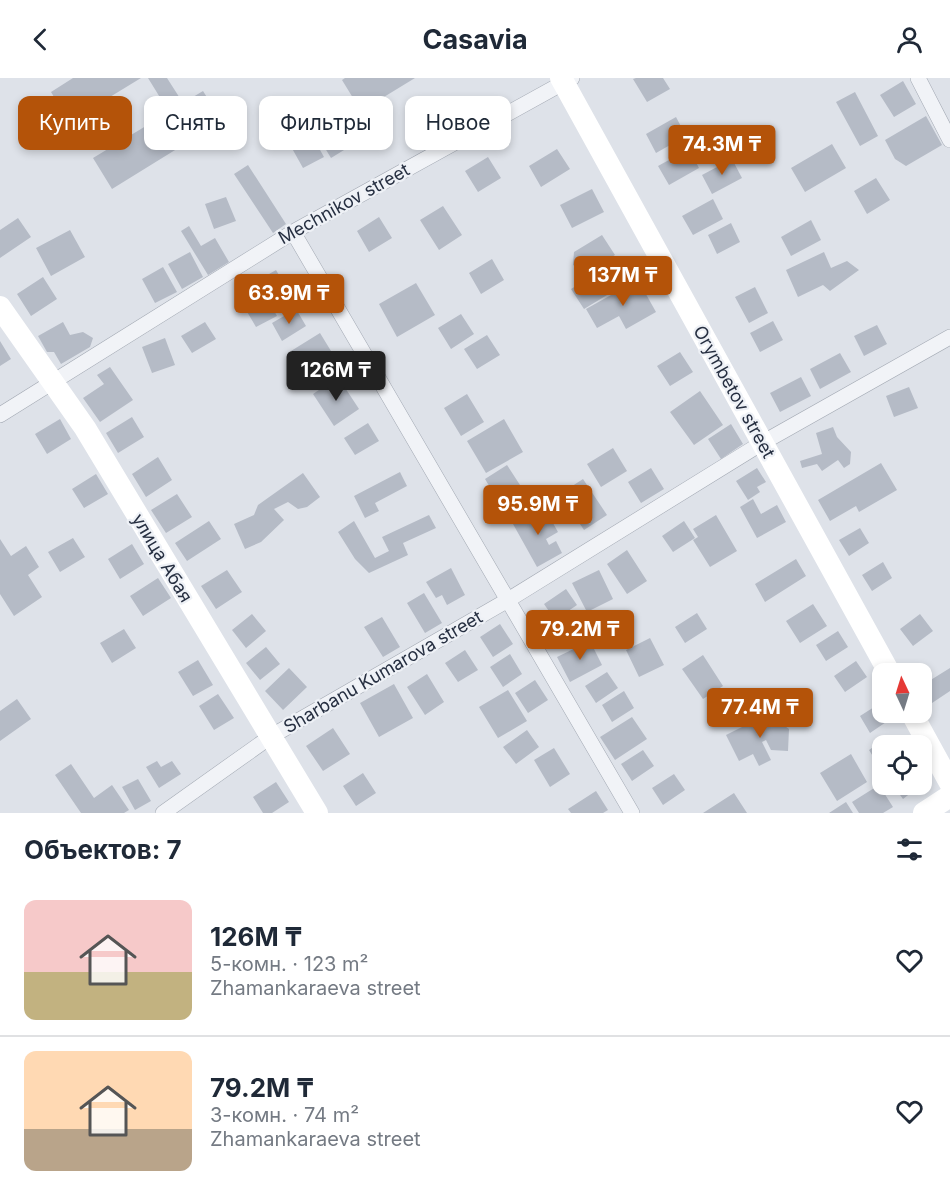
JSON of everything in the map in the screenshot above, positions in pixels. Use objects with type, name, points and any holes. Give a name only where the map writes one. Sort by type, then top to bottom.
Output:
[{"type":"main road","name":"Orymbetov street","points":[[565,79],[884,663]]},
{"type":"main road","name":"улица Абая","points":[[0,307],[85,429],[316,813]]},
{"type":"main road","points":[[917,723],[950,783]]},
{"type":"main road","points":[[924,813],[950,796]]},
{"type":"street","points":[[918,78],[950,140]]},
{"type":"street","name":"Mechnikov street","points":[[0,415],[293,232],[565,79]]},
{"type":"street","points":[[293,232],[632,813]]},
{"type":"street","name":"Sharbanu Kumarova street","points":[[163,813],[270,737],[508,600],[762,443],[950,337]]},
{"type":"building","points":[[73,78],[141,78],[112,96],[53,96],[51,92]]},
{"type":"building","points":[[148,78],[167,78],[179,96],[159,96]]},
{"type":"building","points":[[345,78],[415,78],[386,96],[352,96],[342,80]]},
{"type":"building","points":[[663,78],[670,89],[647,102],[633,79]]},
{"type":"building","points":[[903,81],[916,104],[894,117],[880,95]]},
{"type":"building","points":[[203,91],[206,96],[195,96]]},
{"type":"building","points":[[855,92],[878,136],[860,146],[836,102]]},
{"type":"building","points":[[926,116],[942,145],[906,166],[895,159],[885,140]]},
{"type":"building","points":[[676,117],[686,136],[656,153],[646,134]]},
{"type":"building","points":[[144,127],[144,150],[175,150],[112,189],[93,158],[106,150],[132,150],[132,134]]},
{"type":"building","points":[[832,144],[846,168],[805,192],[791,168]]},
{"type":"building","points":[[557,149],[570,169],[541,187],[529,166]]},
{"type":"building","points":[[689,149],[699,168],[669,185],[658,166]]},
{"type":"building","points":[[293,150],[320,150],[324,157],[303,168]]},
{"type":"building","points":[[326,150],[344,150],[331,158]]},
{"type":"building","points":[[488,157],[501,178],[478,192],[465,171]]},
{"type":"building","points":[[732,159],[742,178],[712,194],[702,175]]},
{"type":"building","points":[[248,165],[286,224],[273,233],[234,174]]},
{"type":"building","points":[[876,178],[890,200],[867,214],[854,191]]},
{"type":"building","points":[[592,189],[604,212],[572,228],[560,205]]},
{"type":"building","points":[[226,197],[236,221],[214,229],[205,204]]},
{"type":"building","points":[[713,199],[723,219],[693,235],[682,216]]},
{"type":"building","points":[[443,206],[462,235],[439,250],[420,220]]},
{"type":"building","points":[[379,217],[392,238],[369,252],[357,231]]},
{"type":"building","points":[[18,218],[31,237],[0,258],[0,230]]},
{"type":"building","points":[[811,220],[821,240],[791,256],[781,237]]},
{"type":"building","points":[[731,223],[740,242],[717,254],[708,235]]},
{"type":"building","points":[[189,226],[201,246],[215,238],[229,262],[208,275],[181,231]]},
{"type":"building","points":[[70,230],[85,257],[51,276],[36,248]]},
{"type":"building","points":[[602,235],[615,255],[586,273],[573,265],[574,252]]},
{"type":"building","points":[[190,252],[203,277],[182,289],[168,264]]},
{"type":"building","points":[[824,252],[831,268],[847,261],[859,270],[830,291],[823,285],[798,297],[786,270]]},
{"type":"building","points":[[492,259],[504,280],[481,294],[469,273]]},
{"type":"building","points":[[163,267],[177,292],[155,303],[142,279]]},
{"type":"building","points":[[276,270],[287,289],[268,300],[277,316],[256,327],[236,293]]},
{"type":"building","points":[[600,271],[612,292],[584,309],[571,289]]},
{"type":"building","points":[[43,277],[57,299],[31,316],[17,294]]},
{"type":"building","points":[[638,280],[656,312],[626,329],[619,316],[597,328],[586,309]]},
{"type":"building","points":[[416,283],[435,315],[397,337],[379,304]]},
{"type":"building","points":[[755,287],[768,313],[749,323],[735,297]]},
{"type":"building","points":[[296,309],[306,326],[282,341],[272,323]]},
{"type":"building","points":[[461,314],[474,334],[451,349],[438,328]]},
{"type":"building","points":[[773,321],[783,340],[760,352],[750,333]]},
{"type":"building","points":[[63,322],[70,335],[83,332],[93,338],[90,347],[61,364],[54,352],[47,352],[38,336]]},
{"type":"building","points":[[205,322],[216,339],[192,353],[181,336]]},
{"type":"building","points":[[877,325],[887,344],[864,356],[854,336]]},
{"type":"building","points":[[320,333],[331,351],[302,369],[291,351]]},
{"type":"building","points":[[487,335],[500,355],[477,369],[464,349]]},
{"type":"building","points":[[165,338],[175,365],[152,373],[142,347]]},
{"type":"building","points":[[0,341],[11,359],[0,366]]},
{"type":"building","points":[[680,352],[693,372],[670,386],[657,366]]},
{"type":"building","points":[[840,353],[851,372],[820,389],[810,369]]},
{"type":"building","points":[[110,367],[133,400],[100,422],[83,398],[104,384],[97,375]]},
{"type":"building","points":[[338,377],[359,409],[334,426],[313,394]]},
{"type":"building","points":[[801,377],[811,396],[780,412],[770,393]]},
{"type":"building","points":[[909,387],[918,408],[894,417],[886,396]]},
{"type":"building","points":[[700,391],[723,425],[694,445],[670,412]]},
{"type":"building","points":[[467,394],[484,422],[461,436],[444,408]]},
{"type":"building","points":[[132,417],[144,437],[118,453],[106,433]]},
{"type":"building","points":[[60,419],[71,439],[47,454],[35,434]]},
{"type":"building","points":[[504,419],[523,452],[486,473],[467,441]]},
{"type":"building","points":[[368,423],[379,441],[355,455],[344,438]]},
{"type":"building","points":[[731,424],[743,444],[721,459],[708,439]]},
{"type":"building","points":[[833,427],[837,437],[851,452],[850,464],[844,468],[838,460],[822,471],[817,464],[802,468],[800,461],[822,454],[816,433]]},
{"type":"building","points":[[613,448],[627,471],[601,487],[587,464]]},
{"type":"building","points":[[158,457],[172,480],[146,497],[132,474]]},
{"type":"building","points":[[881,463],[897,490],[859,512],[856,506],[830,521],[818,500]]},
{"type":"building","points":[[507,465],[520,485],[497,499],[485,479]]},
{"type":"building","points":[[651,468],[664,489],[641,503],[628,482]]},
{"type":"building","points":[[757,468],[766,482],[757,487],[760,492],[748,500],[736,481]]},
{"type":"building","points":[[400,472],[407,486],[375,503],[379,511],[365,518],[354,496]]},
{"type":"building","points":[[303,473],[320,497],[307,507],[298,509],[288,502],[274,509],[284,520],[261,542],[245,549],[234,524],[254,515],[258,505]]},
{"type":"building","points":[[96,474],[108,494],[84,508],[72,489]]},
{"type":"building","points":[[583,479],[607,515],[584,530],[560,494]]},
{"type":"building","points":[[177,494],[192,517],[166,533],[151,510]]},
{"type":"building","points":[[753,499],[761,514],[777,505],[786,522],[757,538],[740,507]]},
{"type":"building","points":[[544,507],[558,532],[546,539],[549,545],[556,541],[562,553],[537,567],[513,524]]},
{"type":"building","points":[[429,515],[436,528],[403,543],[408,555],[369,573],[355,559],[338,532],[354,521],[375,558],[389,551],[382,537]]},
{"type":"building","points":[[716,515],[737,551],[710,567],[693,540],[698,537],[693,529]]},
{"type":"building","points":[[209,521],[221,539],[187,561],[175,543]]},
{"type":"building","points":[[684,521],[695,538],[673,552],[662,536]]},
{"type":"building","points":[[860,528],[869,543],[849,556],[839,540]]},
{"type":"building","points":[[73,538],[85,557],[60,572],[48,552]]},
{"type":"building","points":[[0,539],[11,556],[26,546],[39,567],[28,575],[42,597],[14,616],[0,594]]},
{"type":"building","points":[[132,544],[144,564],[120,579],[108,559]]},
{"type":"building","points":[[627,550],[647,581],[627,594],[607,564]]},
{"type":"building","points":[[796,559],[806,576],[765,602],[755,584]]},
{"type":"building","points":[[883,562],[892,578],[872,591],[862,575]]},
{"type":"building","points":[[451,568],[465,595],[447,605],[442,595],[436,598],[426,582]]},
{"type":"building","points":[[227,570],[242,592],[216,609],[201,586]]},
{"type":"building","points":[[599,570],[613,599],[587,612],[572,583]]},
{"type":"building","points":[[158,578],[171,598],[143,616],[130,596]]},
{"type":"building","points":[[566,589],[577,605],[555,620],[544,604]]},
{"type":"building","points":[[424,593],[442,623],[425,633],[407,603]]},
{"type":"building","points":[[813,604],[827,626],[800,643],[786,621]]},
{"type":"building","points":[[697,613],[707,629],[685,643],[675,627]]},
{"type":"building","points":[[252,614],[266,631],[246,648],[232,630]]},
{"type":"building","points":[[920,614],[933,631],[913,646],[900,629]]},
{"type":"building","points":[[382,617],[400,647],[383,657],[364,627]]},
{"type":"building","points":[[500,624],[513,644],[493,657],[480,637]]},
{"type":"building","points":[[124,629],[136,648],[112,663],[100,643]]},
{"type":"building","points":[[838,631],[848,647],[826,661],[816,645]]},
{"type":"building","points":[[650,638],[664,665],[639,677],[626,650]]},
{"type":"building","points":[[590,641],[602,665],[570,682],[557,657]]},
{"type":"building","points":[[266,647],[280,664],[260,680],[246,663]]},
{"type":"building","points":[[465,650],[478,670],[458,682],[445,663]]},
{"type":"building","points":[[510,654],[522,674],[503,687],[490,667]]},
{"type":"building","points":[[703,655],[723,686],[703,699],[682,669]]},
{"type":"building","points":[[198,660],[213,685],[193,696],[178,672]]},
{"type":"building","points":[[856,661],[867,677],[845,692],[834,676]]},
{"type":"building","points":[[289,668],[307,687],[283,710],[265,691]]},
{"type":"building","points":[[950,668],[950,691],[932,703],[932,679]]},
{"type":"building","points":[[607,672],[618,688],[596,703],[585,686]]},
{"type":"building","points":[[427,674],[444,702],[425,715],[407,687]]},
{"type":"building","points":[[535,680],[548,700],[528,713],[515,693]]},
{"type":"building","points":[[394,684],[413,718],[379,737],[360,703]]},
{"type":"building","points":[[508,690],[527,721],[498,738],[479,707]]},
{"type":"building","points":[[624,691],[634,708],[612,722],[602,705]]},
{"type":"building","points":[[218,694],[234,718],[214,730],[199,706]]},
{"type":"building","points":[[17,699],[31,719],[0,741],[0,711]]},
{"type":"building","points":[[872,708],[872,723],[885,723],[870,733],[860,716]]},
{"type":"building","points":[[768,714],[789,729],[788,751],[771,750],[766,740],[762,742],[771,760],[759,766],[753,754],[739,761],[726,735]]},
{"type":"building","points":[[632,717],[647,739],[615,760],[600,737]]},
{"type":"building","points":[[333,728],[350,754],[323,771],[306,746]]},
{"type":"building","points":[[527,730],[539,747],[516,764],[503,747]]},
{"type":"building","points":[[554,748],[570,774],[550,787],[534,760]]},
{"type":"building","points":[[643,750],[654,766],[632,781],[621,764]]},
{"type":"building","points":[[851,754],[867,782],[837,801],[820,773]]},
{"type":"building","points":[[157,761],[161,767],[172,761],[181,774],[159,788],[146,767]]},
{"type":"building","points":[[71,764],[94,798],[112,785],[129,810],[124,813],[81,813],[55,775]]},
{"type":"building","points":[[363,773],[376,793],[356,806],[343,786]]},
{"type":"building","points":[[674,774],[685,790],[663,805],[652,788]]},
{"type":"building","points":[[138,779],[151,801],[135,810],[122,787]]},
{"type":"building","points":[[276,782],[289,802],[272,813],[263,813],[253,797]]},
{"type":"building","points":[[872,789],[872,795],[885,795],[893,807],[883,813],[859,813],[852,802]]},
{"type":"building","points":[[596,791],[608,810],[603,813],[571,813],[568,809]]},
{"type":"building","points":[[734,793],[747,813],[703,813]]},
{"type":"building","points":[[846,802],[853,813],[829,813]]}]
